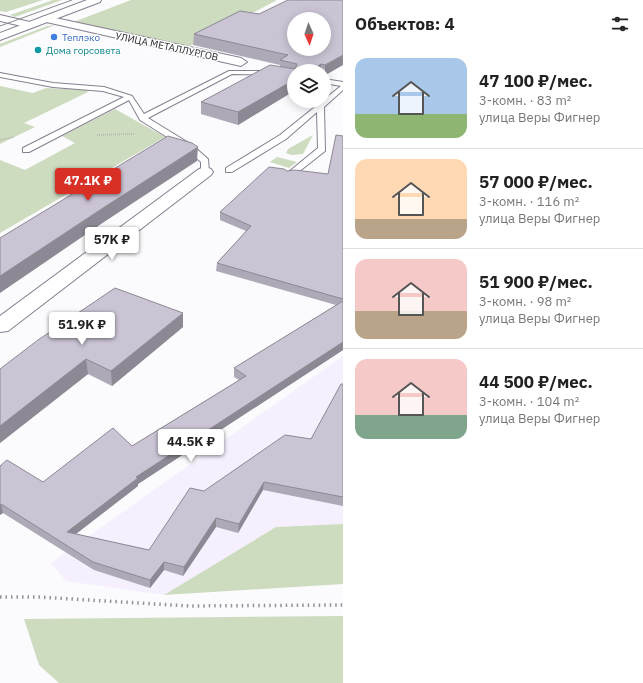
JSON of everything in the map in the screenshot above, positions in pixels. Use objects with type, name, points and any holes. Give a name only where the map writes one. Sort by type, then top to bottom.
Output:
[{"type":"street","points":[[0,37],[96,0]]},
{"type":"street","points":[[0,18],[30,25]]},
{"type":"street","name":"УЛИЦА МЕТАЛЛУРГОВ","points":[[46,19],[241,62]]},
{"type":"street","points":[[0,326],[206,172]]},
{"type":"lane","points":[[143,118],[231,72],[271,73],[287,75]]},
{"type":"lane","points":[[0,75],[53,85],[104,89],[130,97],[143,118],[190,147],[205,161],[206,172]]},
{"type":"lane","points":[[331,82],[343,84]]},
{"type":"lane","points":[[331,97],[343,87]]},
{"type":"lane","points":[[26,150],[130,97]]},
{"type":"lane","points":[[229,170],[283,137],[318,108]]},
{"type":"lane","points":[[289,174],[322,149],[320,108]]},
{"type":"path","points":[[0,597],[38,597],[189,606],[343,605]]},
{"type":"shaded area","points":[[343,356],[343,524],[276,527],[164,595],[66,581],[51,563]]},
{"type":"green space","points":[[0,0],[43,0],[6,12],[0,11]]},
{"type":"green space","points":[[53,0],[62,0],[15,17],[10,15]]},
{"type":"green space","points":[[131,0],[277,0],[188,47],[71,23]]},
{"type":"green space","points":[[55,25],[0,47],[0,44],[47,26]]},
{"type":"green space","points":[[0,86],[33,93],[46,88],[86,90],[88,92],[24,123],[35,127],[0,144]]},
{"type":"green space","points":[[115,109],[165,137],[0,233],[0,160],[25,170],[75,143],[62,136]]},
{"type":"green space","points":[[313,135],[303,154],[292,155],[286,153],[288,149]]},
{"type":"green space","points":[[277,157],[297,162],[289,168],[270,162]]},
{"type":"green space","points":[[343,524],[343,584],[164,595],[276,527]]},
{"type":"green space","points":[[343,616],[343,683],[59,683],[39,665],[24,619]]},
{"type":"building","points":[[288,0],[343,0],[343,55],[327,64],[297,64],[280,60],[287,56],[331,56],[331,12],[287,12],[287,55],[194,34],[240,11],[259,14]]},
{"type":"building","points":[[270,65],[287,68],[287,84],[238,112],[201,102]]},
{"type":"building","points":[[336,135],[343,136],[343,299],[217,263],[251,226],[220,212],[269,167],[284,169],[287,171],[295,170],[328,174]]},
{"type":"building","points":[[168,136],[192,143],[198,147],[0,276],[0,238]]},
{"type":"building","points":[[115,288],[183,313],[111,371],[86,359],[0,426],[0,369],[38,340]]},
{"type":"building","points":[[343,301],[343,342],[136,477],[138,478],[67,532],[149,550],[190,488],[204,491],[285,435],[311,439],[341,384],[343,384],[343,497],[264,482],[239,524],[216,518],[184,567],[164,562],[150,580],[93,562],[1,504],[0,505],[0,466],[7,460],[43,482],[113,428],[132,446],[246,376],[234,368]]},
{"type":"tram line","points":[[0,26],[72,0]]},
{"type":"place","name":"Теплэко","points":[[54,37]]},
{"type":"place","name":"Дома горсовета","points":[[38,50]]}]
